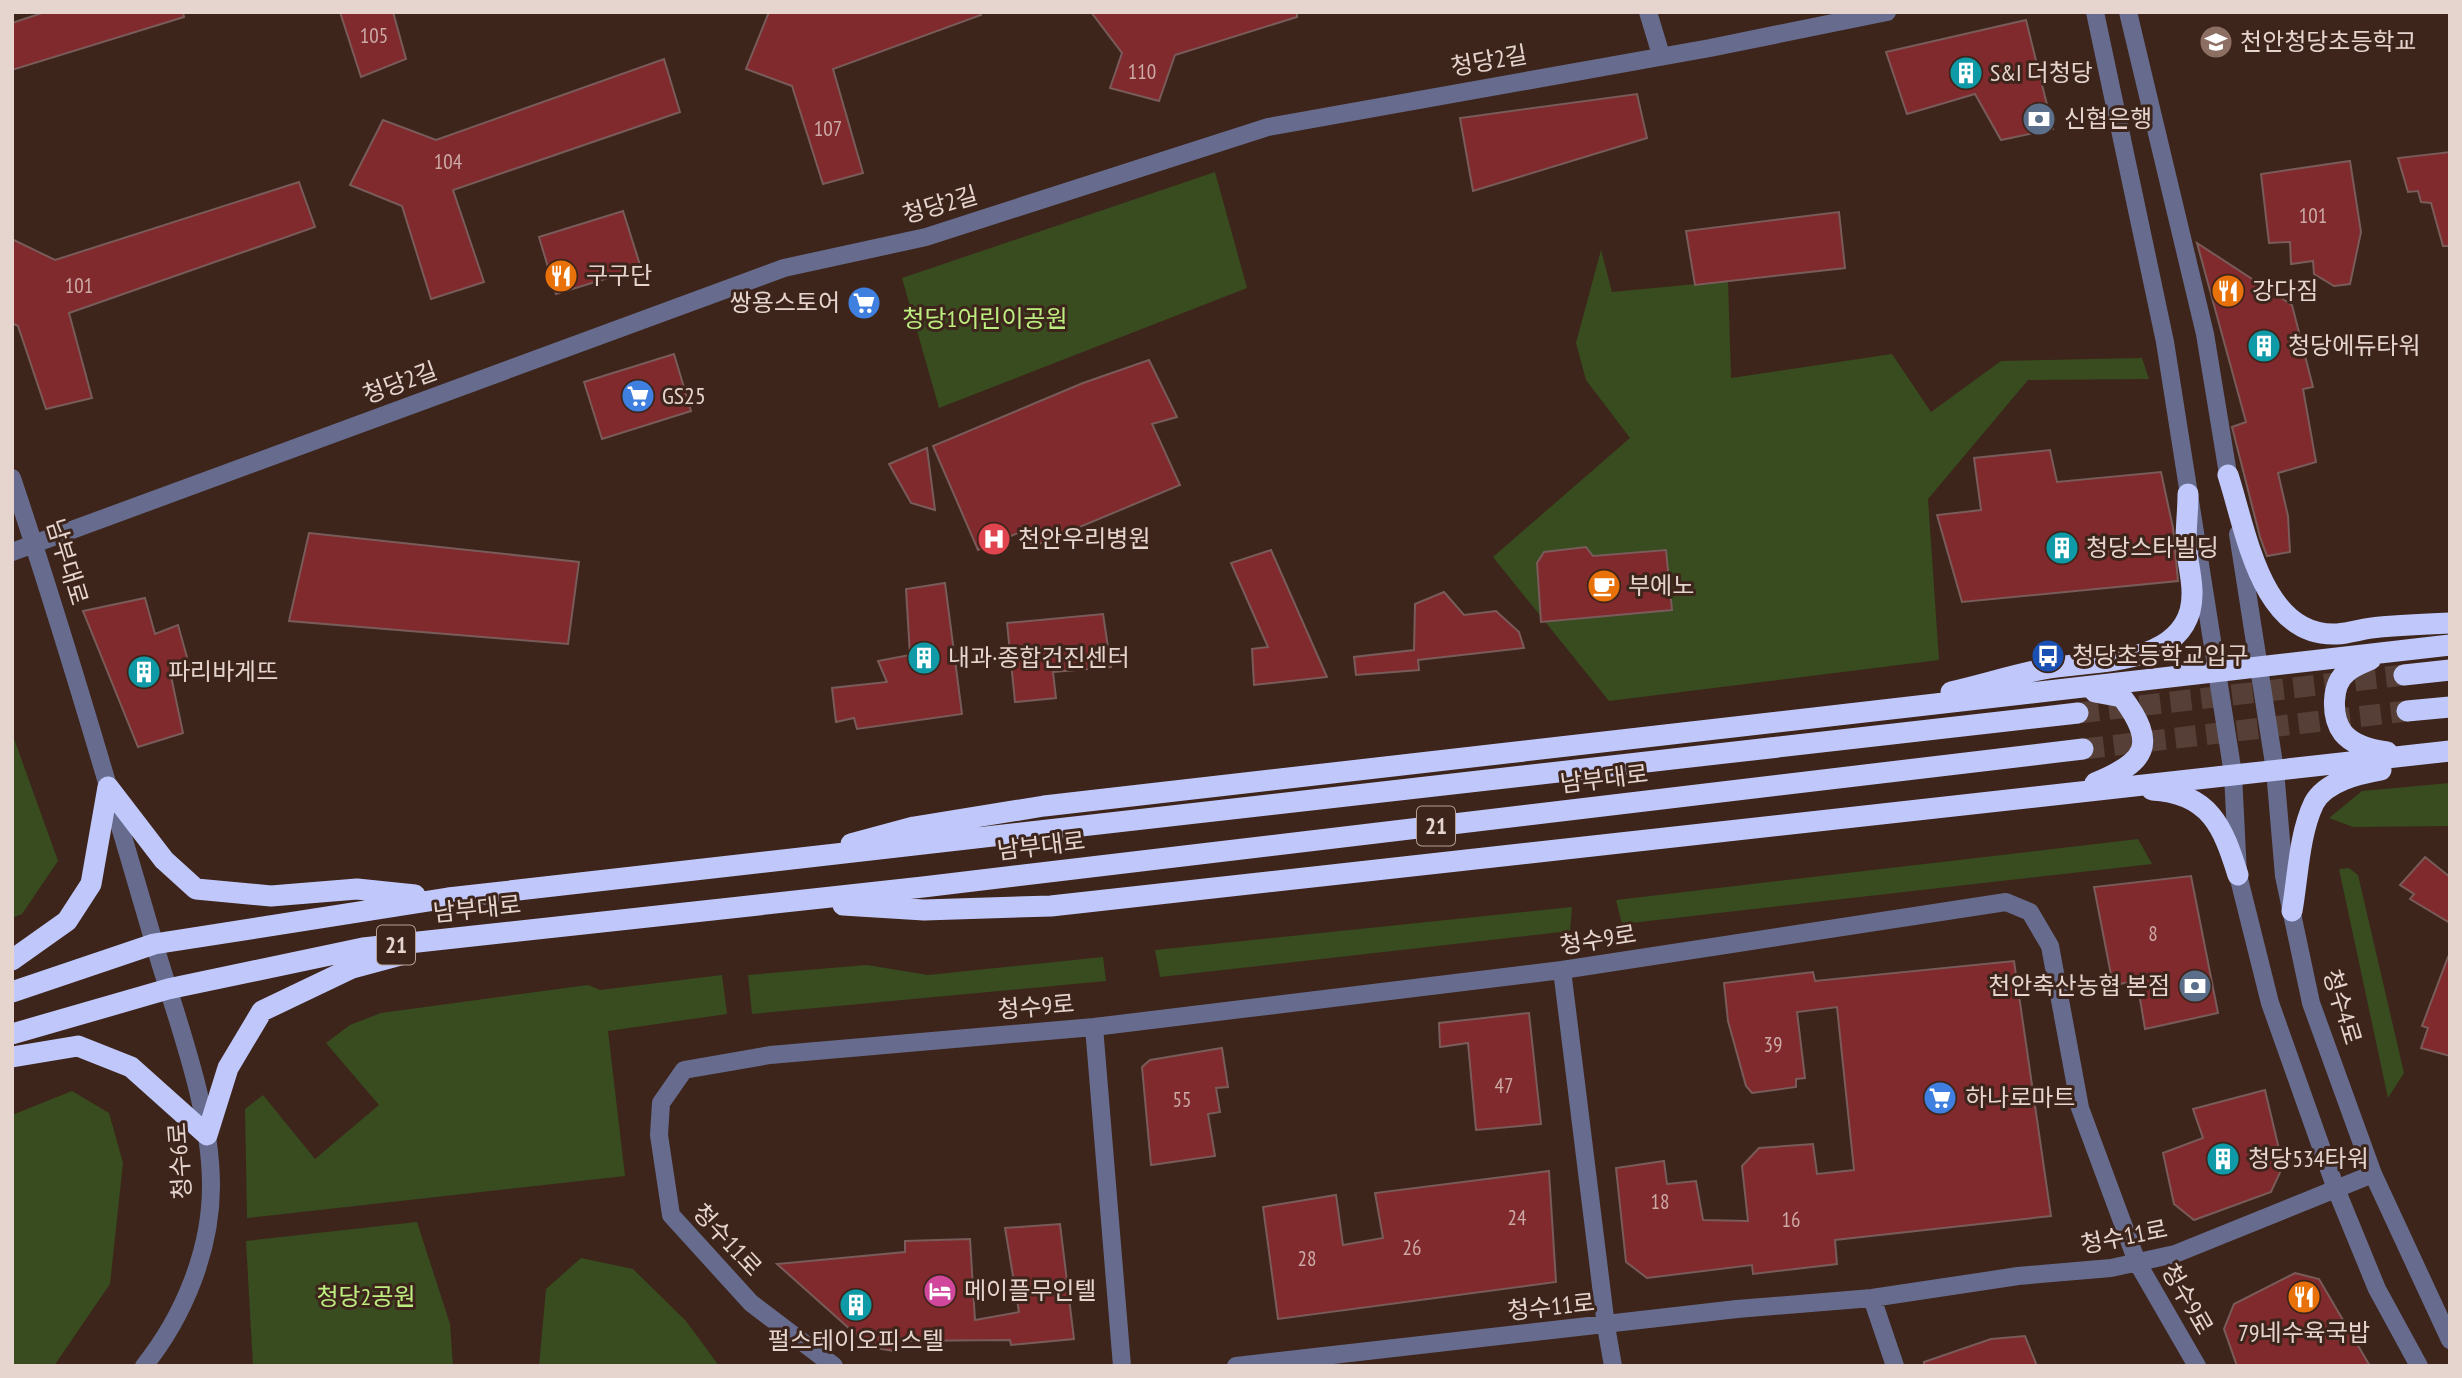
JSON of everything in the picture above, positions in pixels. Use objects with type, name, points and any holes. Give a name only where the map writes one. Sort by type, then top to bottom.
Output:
[{"type":"highway","points":[[2228,474],[2268,594],[2288,620],[2310,632],[2336,634],[2377,627],[2450,622]]},
{"type":"highway","points":[[1872,712],[2045,669],[2130,657],[2152,650],[2171,639],[2189,611],[2193,586],[2186,543],[2188,494]]},
{"type":"highway","points":[[785,862],[914,827],[1044,806],[2450,645]]},
{"type":"highway","points":[[2382,653],[2345,672],[2335,691],[2335,714],[2343,733],[2367,749],[2407,756]]},
{"type":"highway","points":[[2404,675],[2450,670]]},
{"type":"highway","points":[[2070,793],[2125,771],[2140,755],[2143,733],[2137,717],[2122,697],[2080,689]]},
{"type":"highway","points":[[2407,711],[2450,707]]},
{"type":"highway","name":"남부대로","points":[[12,992],[154,944],[448,898],[785,862],[2078,713]]},
{"type":"highway","name":"남부대로","points":[[12,1034],[168,989],[363,948],[789,901],[2083,749]]},
{"type":"highway","points":[[789,901],[924,911],[1051,906],[2450,751]]},
{"type":"highway","points":[[2292,911],[2305,836],[2314,803],[2323,794],[2361,773],[2450,759]]},
{"type":"highway","points":[[108,787],[164,860],[196,889],[271,896],[357,889],[448,898]]},
{"type":"highway","points":[[12,960],[67,920],[91,884],[108,787]]},
{"type":"highway","points":[[2070,793],[2122,794],[2154,790],[2190,800],[2214,817],[2224,830],[2238,874]]},
{"type":"highway","points":[[12,1057],[78,1046],[131,1067],[207,1135],[228,1068],[262,1011],[352,968],[467,937]]},
{"type":"street","points":[[1648,12],[1661,55]]},
{"type":"street","name":"청당2길","points":[[12,552],[783,268],[926,237],[1268,127],[1710,48],[1887,12]]},
{"type":"street","points":[[2095,12],[2165,342],[2233,774],[2238,874],[2270,1003],[2336,1189],[2377,1289],[2419,1366]]},
{"type":"street","name":"청수4로","points":[[2128,12],[2204,334],[2275,769],[2284,876],[2311,1003],[2372,1174],[2450,1340]]},
{"type":"street","name":"남부대로","points":[[12,478],[154,944]]},
{"type":"street","name":"청수9로","points":[[684,1070],[770,1055],[1094,1027],[1562,971],[2006,902],[2030,912],[2050,946],[2080,1108],[2137,1262],[2197,1366]]},
{"type":"street","name":"청수6로","points":[[144,1366],[189,1292],[204,1245],[211,1187],[207,1135],[154,944]]},
{"type":"street","points":[[1562,971],[1613,1366]]},
{"type":"street","points":[[1094,1027],[1122,1366]]},
{"type":"street","name":"청수11로","points":[[684,1070],[661,1103],[659,1135],[671,1215],[751,1303],[834,1366]]},
{"type":"street","name":"청수11로","points":[[1236,1366],[1737,1309],[1872,1298],[2018,1276],[2137,1262],[2175,1254],[2372,1174]]},
{"type":"street","points":[[1872,1298],[1895,1366]]},
{"type":"green space","name":"청당1어린이공원","points":[[1215,172],[1247,288],[939,408],[902,278]]},
{"type":"green space","points":[[1601,250],[1612,292],[1728,281],[1731,378],[1892,354],[1931,412],[2001,361],[2142,358],[2149,379],[2028,380],[1928,499],[1939,660],[1609,701],[1493,557],[1630,438],[1586,380],[1576,343]]},
{"type":"green space","points":[[12,733],[58,861],[22,914],[12,918]]},
{"type":"green space","points":[[2450,783],[2450,826],[2353,827],[2329,818],[2362,791]]},
{"type":"green space","points":[[2138,839],[2152,864],[1622,924],[1616,900]]},
{"type":"green space","points":[[2349,868],[2358,875],[2404,1073],[2388,1098],[2339,869]]},
{"type":"green space","points":[[1572,907],[1570,931],[1160,977],[1155,950]]},
{"type":"green space","points":[[1103,957],[1106,981],[752,1014],[748,975],[867,965],[928,975]]},
{"type":"green space","points":[[722,975],[727,1014],[608,1031],[625,1176],[247,1218],[245,1109],[263,1095],[315,1159],[379,1105],[326,1043],[350,1025],[381,1013],[588,985],[600,990]]},
{"type":"green space","points":[[72,1091],[109,1113],[123,1163],[110,1284],[54,1366],[12,1366],[12,1115]]},
{"type":"green space","name":"청당2공원","points":[[417,1222],[450,1324],[453,1366],[253,1366],[246,1241]]},
{"type":"green space","points":[[581,1258],[633,1269],[686,1321],[719,1366],[539,1366],[546,1289]]},
{"type":"building","points":[[45,12],[183,12],[184,17],[12,70],[12,23]]},
{"type":"building","points":[[340,12],[393,12],[406,59],[361,77]]},
{"type":"building","points":[[769,12],[980,12],[981,15],[833,69],[863,173],[823,184],[792,86],[746,69]]},
{"type":"building","points":[[1091,12],[1297,12],[1297,17],[1175,55],[1159,101],[1110,88],[1122,53]]},
{"type":"building","name":"S&I 더청당","points":[[2026,20],[2053,129],[2001,140],[1975,94],[1907,114],[1886,52]]},
{"type":"building","points":[[664,59],[680,112],[453,190],[484,282],[431,299],[402,206],[350,185],[383,120],[436,140]]},
{"type":"building","points":[[1637,94],[1647,138],[1473,191],[1460,118]]},
{"type":"building","points":[[2450,152],[2450,246],[2443,246],[2431,203],[2421,202],[2418,191],[2408,192],[2398,158]]},
{"type":"building","points":[[2350,161],[2361,232],[2350,284],[2334,286],[2314,274],[2313,261],[2291,264],[2290,242],[2269,243],[2261,174]]},
{"type":"building","points":[[299,182],[315,227],[69,313],[92,398],[46,409],[18,326],[12,323],[12,239],[55,260]]},
{"type":"building","points":[[623,211],[641,268],[556,294],[539,237]]},
{"type":"building","points":[[1839,212],[1845,268],[1695,285],[1686,231]]},
{"type":"building","points":[[2197,243],[2292,305],[2313,387],[2303,389],[2316,462],[2278,473],[2288,516],[2290,552],[2267,556],[2260,537],[2232,427],[2246,422]]},
{"type":"building","name":"GS25","points":[[674,354],[691,411],[602,439],[584,382]]},
{"type":"building","points":[[1149,360],[1177,417],[1152,424],[1180,485],[1032,547],[1025,530],[978,550],[933,446],[1083,383]]},
{"type":"building","points":[[927,448],[935,510],[911,503],[889,464]]},
{"type":"building","name":"청당스타빌딩","points":[[2050,450],[2057,482],[2161,472],[2173,528],[2178,581],[1962,602],[1937,515],[1981,510],[1974,458]]},
{"type":"building","points":[[309,533],[579,562],[568,644],[289,621]]},
{"type":"building","name":"부에노","points":[[1586,547],[1593,556],[1666,550],[1672,610],[1541,622],[1537,563],[1544,552]]},
{"type":"building","points":[[1271,550],[1327,677],[1254,685],[1252,649],[1268,647],[1231,563]]},
{"type":"building","name":"내과·종합건진센터","points":[[945,583],[962,714],[857,729],[854,718],[836,722],[832,688],[887,682],[878,661],[910,655],[906,589]]},
{"type":"building","points":[[1444,592],[1464,615],[1496,611],[1519,632],[1524,648],[1418,660],[1419,670],[1356,675],[1354,657],[1414,650],[1415,604]]},
{"type":"building","name":"파리바게뜨","points":[[145,598],[155,634],[178,625],[190,668],[171,676],[183,733],[138,747],[83,611]]},
{"type":"building","points":[[1103,614],[1111,667],[1053,672],[1056,698],[1015,702],[1007,623]]},
{"type":"building","points":[[2425,857],[2450,877],[2450,923],[2410,899],[2414,894],[2400,885]]},
{"type":"building","points":[[2191,876],[2218,1013],[2145,1029],[2137,981],[2113,985],[2094,887]]},
{"type":"building","points":[[2448,957],[2450,1056],[2421,1048],[2428,1028],[2422,1026]]},
{"type":"building","name":"하나로마트","points":[[2014,961],[2051,1216],[1835,1240],[1837,1264],[1753,1274],[1752,1265],[1647,1278],[1626,1262],[1616,1168],[1664,1161],[1667,1184],[1696,1181],[1703,1220],[1748,1221],[1742,1166],[1759,1148],[1813,1144],[1817,1174],[1854,1170],[1837,1007],[1797,1012],[1805,1078],[1796,1079],[1796,1087],[1752,1093],[1746,1086],[1728,1021],[1724,983],[1813,972],[1815,981]]},
{"type":"building","points":[[1529,1013],[1541,1124],[1476,1130],[1468,1043],[1440,1047],[1439,1023]]},
{"type":"building","points":[[1222,1048],[1228,1087],[1216,1088],[1220,1112],[1208,1114],[1215,1156],[1151,1165],[1142,1067],[1150,1060]]},
{"type":"building","name":"청당534타워","points":[[2265,1090],[2283,1166],[2271,1192],[2194,1220],[2174,1204],[2163,1153],[2203,1138],[2193,1109]]},
{"type":"building","points":[[1549,1171],[1556,1282],[1278,1319],[1263,1207],[1336,1195],[1343,1245],[1383,1238],[1375,1193]]},
{"type":"building","points":[[1060,1224],[1074,1339],[1011,1345],[1010,1340],[893,1341],[894,1351],[870,1347],[777,1264],[905,1252],[905,1241],[970,1239],[975,1320],[1019,1312],[1005,1228]]},
{"type":"building","points":[[2295,1273],[2319,1279],[2370,1366],[2237,1366],[2224,1329],[2234,1304]]},
{"type":"building","points":[[2025,1336],[2037,1366],[1924,1366],[1924,1362],[1991,1339]]},
{"type":"tunnel","points":[[2078,713],[2404,675]]},
{"type":"tunnel","points":[[2083,749],[2407,711]]},
{"type":"place","name":"천안청당초등학교","points":[[2216,42]]},
{"type":"place","name":"S&I 더청당","points":[[1966,73]]},
{"type":"place","name":"신협은행","points":[[2039,119]]},
{"type":"place","name":"구구단","points":[[561,276]]},
{"type":"place","name":"강다짐","points":[[2228,291]]},
{"type":"place","name":"쌍용스토어","points":[[864,303]]},
{"type":"place","name":"청당에듀타워","points":[[2264,346]]},
{"type":"place","name":"GS25","points":[[638,396]]},
{"type":"place","name":"천안우리병원","points":[[994,539]]},
{"type":"place","name":"청당스타빌딩","points":[[2062,548]]},
{"type":"place","name":"부에노","points":[[1604,586]]},
{"type":"place","name":"청당초등학교입구","points":[[2048,656]]},
{"type":"place","name":"내과·종합건진센터","points":[[924,658]]},
{"type":"place","name":"파리바게뜨","points":[[144,672]]},
{"type":"place","name":"천안축산농협 본점","points":[[2195,986]]},
{"type":"place","name":"하나로마트","points":[[1940,1098]]},
{"type":"place","name":"청당534타워","points":[[2223,1159]]},
{"type":"place","name":"메이플무인텔","points":[[940,1291]]},
{"type":"place","name":"79네수육국밥","points":[[2304,1297]]},
{"type":"place","name":"펄스테이오피스텔","points":[[856,1305]]}]
